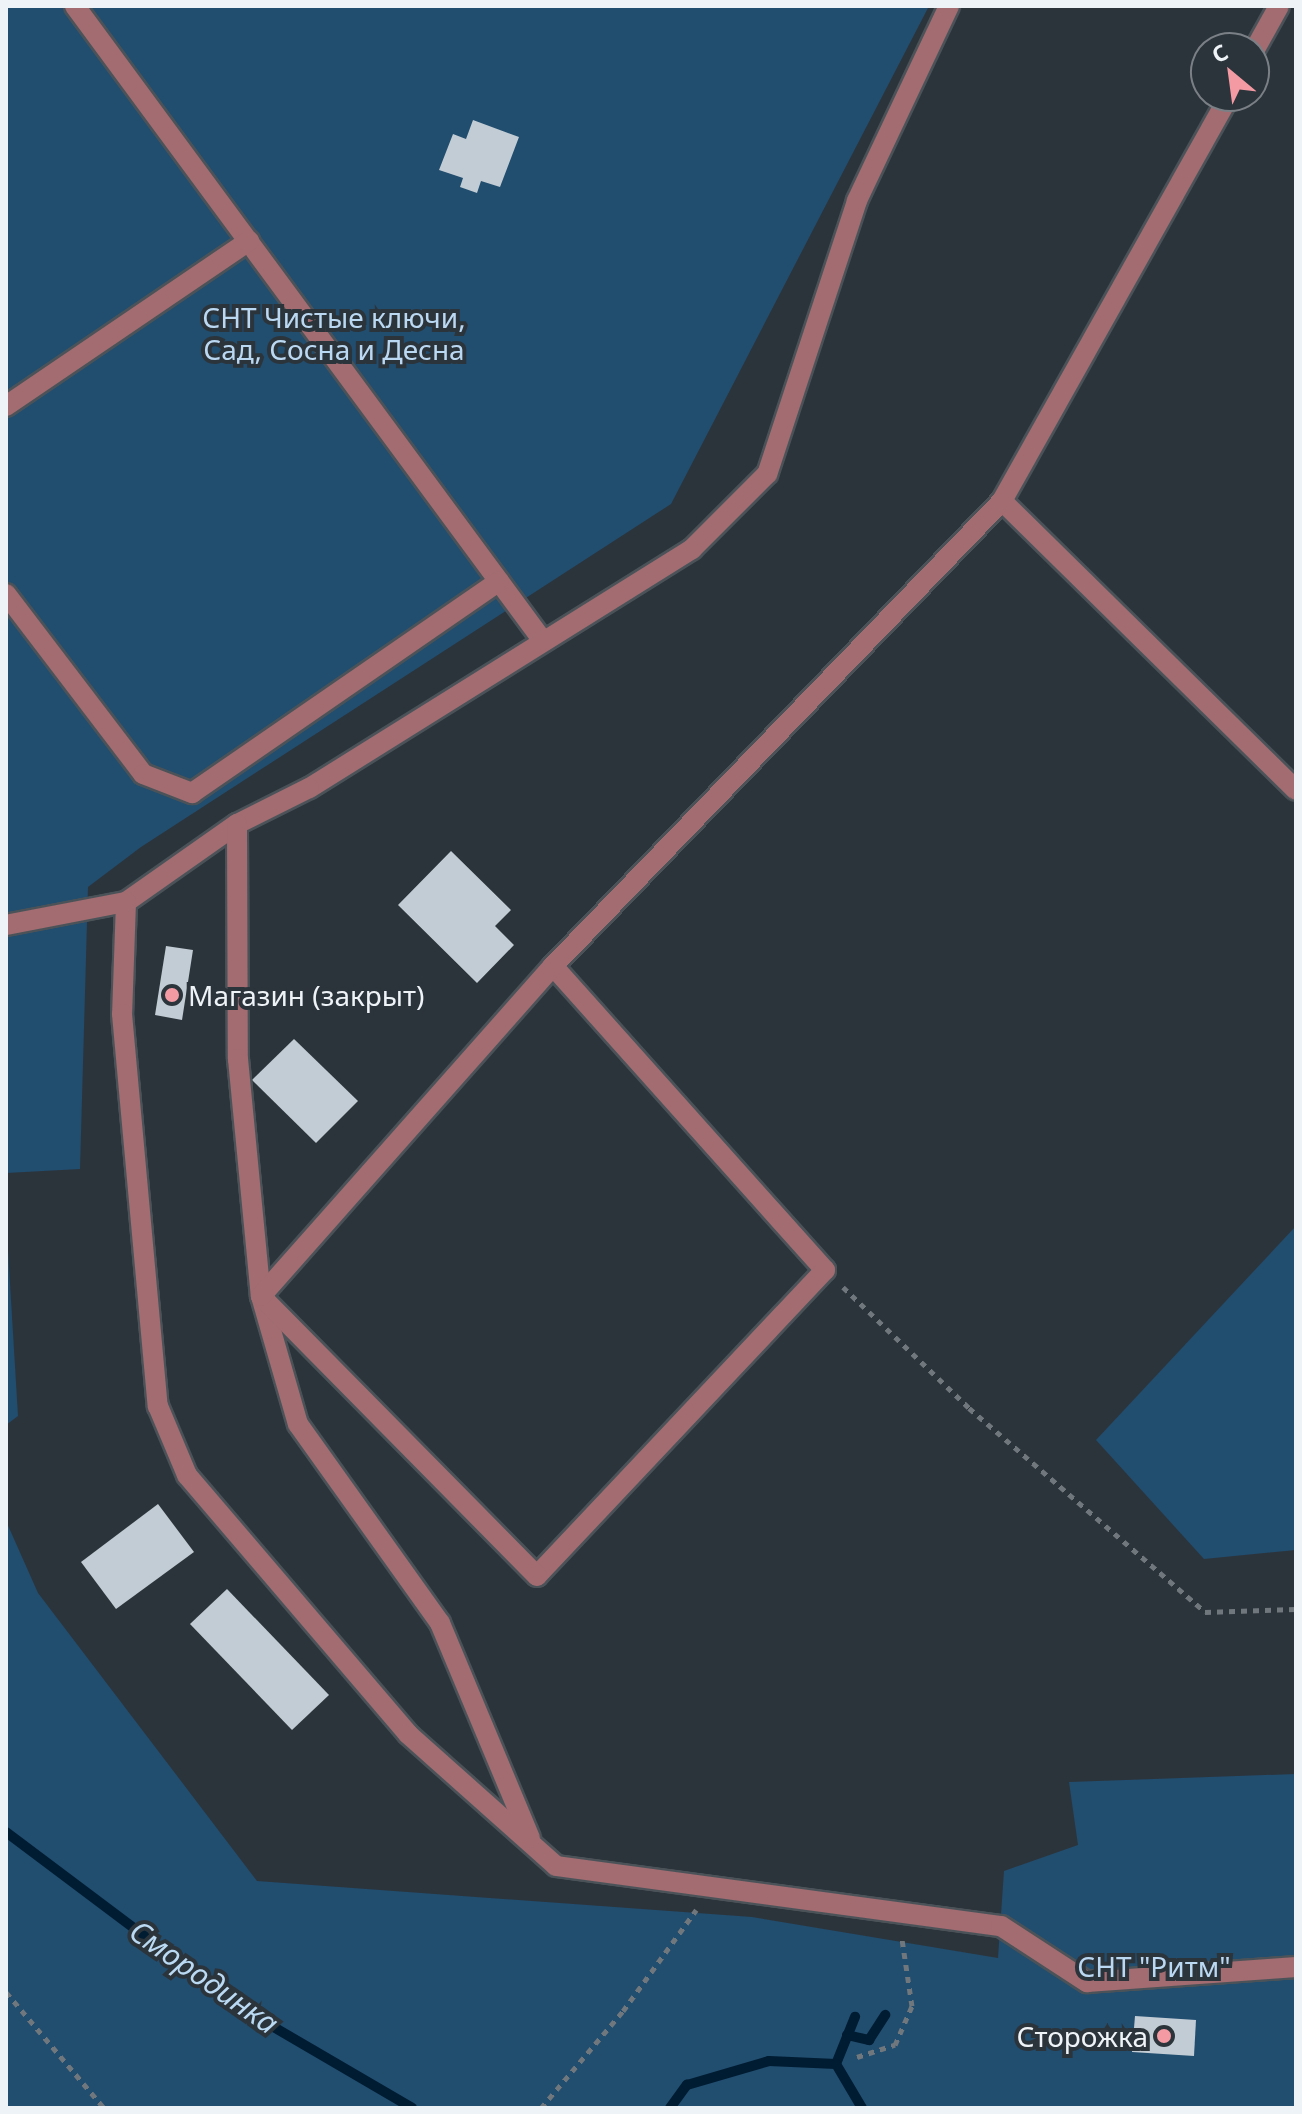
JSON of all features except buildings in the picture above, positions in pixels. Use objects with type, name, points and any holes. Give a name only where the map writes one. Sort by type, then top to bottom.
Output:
[{"type":"street","points":[[75,6],[543,641]]},
{"type":"street","points":[[6,925],[126,902],[237,824],[309,788],[692,549],[767,474],[857,201],[949,6]]},
{"type":"street","points":[[1265,32],[1279,6]]},
{"type":"street","points":[[261,1296],[553,966],[1002,501],[1220,112]]},
{"type":"street","points":[[6,406],[249,241]]},
{"type":"street","points":[[1002,501],[1296,790]]},
{"type":"street","points":[[6,594],[143,774],[192,793],[499,581]]},
{"type":"street","points":[[237,824],[238,1059],[261,1296],[298,1424],[440,1623],[533,1845]]},
{"type":"street","points":[[126,902],[122,1014],[158,1406],[187,1475],[408,1734],[556,1866],[711,1890],[1001,1926],[1026,1946],[1087,1982],[1296,1967]]},
{"type":"street","points":[[261,1296],[537,1576],[825,1270],[553,966]]},
{"type":"path","points":[[825,1270],[969,1408],[1205,1612],[1296,1609]]},
{"type":"path","points":[[541,2108],[623,2011],[711,1890]]},
{"type":"path","points":[[857,2057],[895,2045],[912,2006],[898,1914]]},
{"type":"path","points":[[6,1992],[104,2108]]},
{"type":"green space","name":"СНТ Чистые ключи, Сад, Сосна и Десна","points":[[6,6],[929,6],[671,504],[141,847],[88,887],[80,1169],[6,1173]]},
{"type":"green space","points":[[6,1217],[18,1416],[6,1425]]},
{"type":"green space","points":[[1296,1226],[1296,1550],[1204,1559],[1096,1440]]},
{"type":"green space","name":"СНТ \"Ритм\"","points":[[6,1521],[38,1593],[257,1881],[752,1917],[998,1958],[1004,1871],[1078,1845],[1069,1782],[1296,1774],[1296,2108],[6,2108]]},
{"type":"waterway","name":"Смородинка","points":[[6,1832],[236,2005],[412,2108]]},
{"type":"waterway","points":[[847,2035],[869,2040],[885,2015]]},
{"type":"waterway","points":[[836,2064],[855,2017]]},
{"type":"waterway","name":"Смородинка","points":[[670,2108],[687,2085],[769,2061],[836,2064],[862,2108]]},
{"type":"place","name":"Магазин (закрыт)","points":[[172,995]]},
{"type":"place","name":"Сторожка","points":[[1164,2036]]}]
